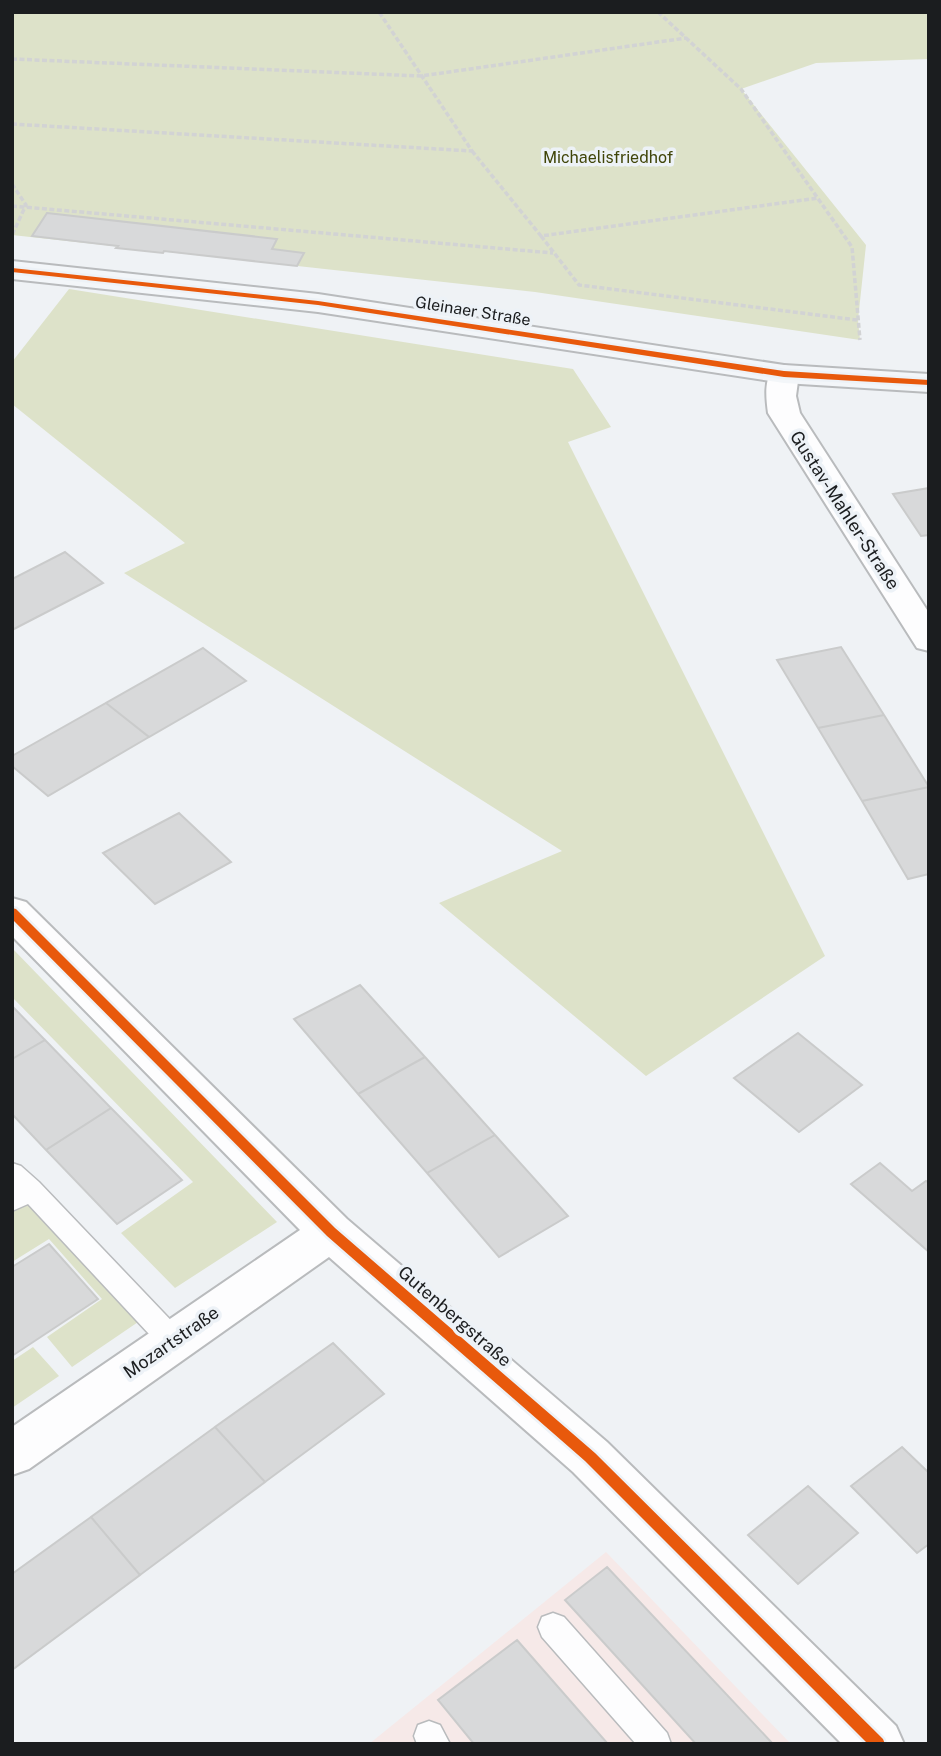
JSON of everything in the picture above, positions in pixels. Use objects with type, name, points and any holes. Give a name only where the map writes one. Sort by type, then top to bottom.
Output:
[{"type":"street","name":"Gleinaer Straße","points":[[12,270],[318,303],[784,374],[929,383]]},
{"type":"street","name":"Gustav-Mahler-Straße","points":[[784,374],[781,396],[784,414],[929,640]]},
{"type":"street","name":"Gutenbergstraße","points":[[12,912],[331,1232],[590,1457],[878,1744]]},
{"type":"street","name":"Mozartstraße","points":[[12,1454],[331,1232]]},
{"type":"lane","points":[[18,1188],[173,1341]]},
{"type":"lane","points":[[553,1627],[656,1744]]},
{"type":"path","points":[[379,12],[472,151],[579,285],[858,320]]},
{"type":"path","points":[[659,13],[741,89],[852,247],[860,340]]},
{"type":"path","points":[[12,59],[421,76],[686,38]]},
{"type":"path","points":[[12,124],[472,151]]},
{"type":"path","points":[[12,184],[26,205]]},
{"type":"path","points":[[541,236],[818,198]]},
{"type":"path","points":[[12,206],[26,205],[553,253]]},
{"type":"path","points":[[12,235],[26,205]]},
{"type":"shaded area","points":[[606,1552],[791,1744],[369,1744]]},
{"type":"green space","name":"Michaelisfriedhof","points":[[12,12],[929,12],[929,59],[816,63],[741,89],[866,245],[858,320],[860,340],[535,292],[12,235]]},
{"type":"green space","points":[[69,289],[573,369],[611,427],[568,442],[825,956],[646,1076],[439,903],[562,851],[124,573],[185,543],[12,404],[12,362]]},
{"type":"green space","points":[[12,948],[277,1222],[175,1288],[121,1233],[193,1182],[12,997]]},
{"type":"green space","points":[[29,1196],[144,1318],[72,1367],[47,1337],[102,1299],[49,1239],[12,1262],[12,1207]]},
{"type":"green space","points":[[33,1347],[59,1376],[12,1408],[12,1361]]},
{"type":"building","points":[[47,213],[277,239],[272,249],[304,253],[297,266],[116,248],[118,246],[32,236]]},
{"type":"building","points":[[929,488],[929,535],[921,536],[893,494]]},
{"type":"building","points":[[65,552],[103,583],[12,630],[12,579]]},
{"type":"building","points":[[841,647],[884,715],[818,728],[777,660]]},
{"type":"building","points":[[203,648],[246,681],[149,737],[106,703]]},
{"type":"building","points":[[106,703],[149,737],[48,796],[12,766],[12,756]]},
{"type":"building","points":[[884,715],[929,787],[862,801],[818,728]]},
{"type":"building","points":[[929,787],[929,874],[908,879],[862,801]]},
{"type":"building","points":[[179,813],[231,862],[155,904],[103,853]]},
{"type":"building","points":[[360,985],[425,1057],[358,1094],[294,1019]]},
{"type":"building","points":[[12,1006],[45,1040],[12,1059]]},
{"type":"building","points":[[798,1033],[862,1085],[799,1132],[734,1078]]},
{"type":"building","points":[[45,1040],[111,1108],[46,1150],[12,1114],[12,1059]]},
{"type":"building","points":[[425,1057],[495,1135],[427,1173],[358,1094]]},
{"type":"building","points":[[111,1108],[182,1180],[117,1224],[46,1150]]},
{"type":"building","points":[[495,1135],[568,1216],[499,1257],[427,1173]]},
{"type":"building","points":[[880,1163],[912,1191],[926,1181],[929,1183],[929,1252],[851,1184]]},
{"type":"building","points":[[49,1244],[98,1299],[12,1356],[12,1267]]},
{"type":"building","points":[[333,1343],[384,1394],[265,1482],[215,1427]]},
{"type":"building","points":[[215,1427],[265,1482],[140,1575],[91,1517]]},
{"type":"building","points":[[902,1447],[929,1473],[929,1544],[917,1553],[851,1486]]},
{"type":"building","points":[[808,1486],[858,1533],[798,1584],[748,1535]]},
{"type":"building","points":[[91,1517],[140,1575],[12,1670],[12,1574]]},
{"type":"building","points":[[607,1567],[773,1744],[696,1744],[565,1600]]},
{"type":"building","points":[[517,1640],[608,1744],[474,1744],[438,1700]]},
{"type":"cycle path","points":[[12,270],[318,303],[784,374],[929,383]]},
{"type":"cycle path","points":[[12,912],[331,1232],[590,1457],[878,1744]]}]
